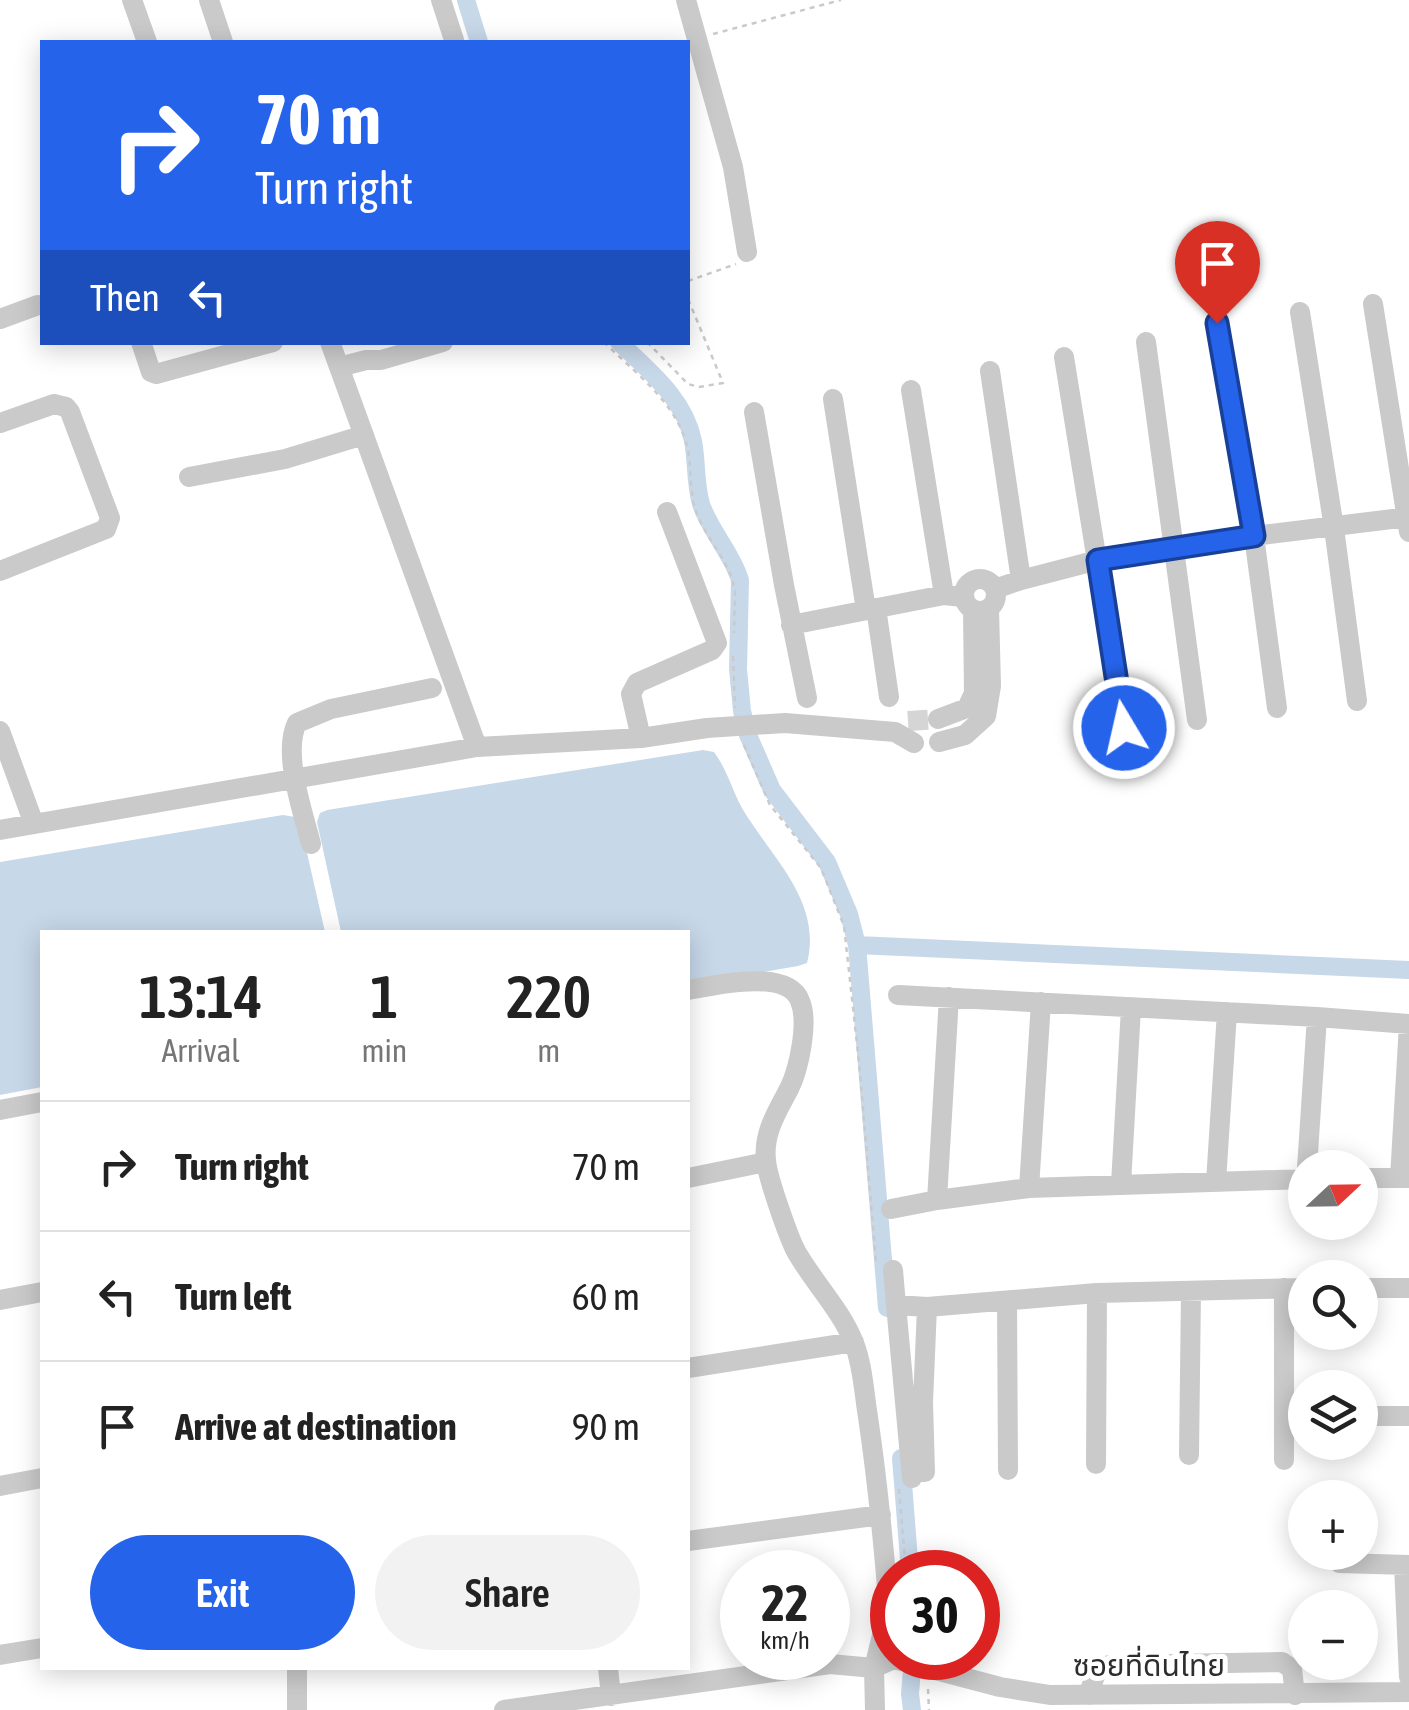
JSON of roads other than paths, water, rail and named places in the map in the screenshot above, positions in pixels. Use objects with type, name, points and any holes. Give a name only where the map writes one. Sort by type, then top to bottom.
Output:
[{"type":"street","points":[[132,0],[146,40]]},
{"type":"street","points":[[209,0],[223,40]]},
{"type":"street","points":[[441,0],[454,40]]},
{"type":"street","points":[[686,0],[733,167],[748,252]]},
{"type":"street","points":[[792,624],[871,609],[973,600],[1021,580],[1098,560],[1254,536],[1408,522],[1373,304]]},
{"type":"street","points":[[0,319],[38,305]]},
{"type":"street","points":[[1300,312],[1357,701]]},
{"type":"street","points":[[1217,323],[1254,536],[1277,708]]},
{"type":"street","points":[[1146,342],[1197,720]]},
{"type":"street","points":[[142,345],[148,368],[156,374],[262,345]]},
{"type":"street","points":[[331,345],[476,747]]},
{"type":"street","points":[[339,368],[369,351],[381,360],[434,345]]},
{"type":"street","points":[[1064,357],[1124,728]]},
{"type":"street","points":[[990,371],[1021,580]]},
{"type":"street","points":[[911,390],[973,600],[991,686],[986,716],[965,734],[939,742]]},
{"type":"street","points":[[833,400],[889,697]]},
{"type":"street","points":[[0,423],[54,404],[66,406],[110,518],[106,529],[0,571]]},
{"type":"street","points":[[754,412],[807,698]]},
{"type":"street","points":[[189,478],[285,459],[364,435]]},
{"type":"street","points":[[640,738],[631,694],[637,683],[712,650],[717,643],[667,512]]},
{"type":"street","points":[[938,718],[967,708],[974,693],[973,600]]},
{"type":"street","points":[[310,844],[295,778],[292,746],[297,723],[331,710],[432,688]]},
{"type":"street","points":[[0,830],[476,747],[640,738],[707,728],[784,724],[901,726],[914,743]]},
{"type":"street","points":[[0,731],[34,824]]},
{"type":"street","points":[[690,990],[768,980],[789,986],[800,1000],[804,1032],[791,1086],[766,1138],[766,1162],[796,1250],[854,1342],[861,1370],[883,1550]]},
{"type":"street","points":[[898,995],[1409,1024],[1404,1178],[1378,1178]]},
{"type":"street","points":[[937,1200],[949,997]]},
{"type":"street","points":[[1030,1188],[1041,1002]]},
{"type":"street","points":[[1122,1184],[1131,1008]]},
{"type":"street","points":[[1216,1182],[1227,1012]]},
{"type":"street","points":[[1309,1150],[1317,1017]]},
{"type":"street","points":[[0,1110],[40,1102]]},
{"type":"street","points":[[690,1178],[766,1162]]},
{"type":"street","points":[[891,1208],[1030,1188],[1288,1180]]},
{"type":"street","points":[[885,1273],[896,1305],[912,1476],[923,1402],[926,1307]]},
{"type":"street","points":[[896,1305],[926,1307],[1097,1293],[1288,1288]]},
{"type":"street","points":[[1378,1288],[1409,1288]]},
{"type":"street","points":[[1188,1455],[1190,1291]]},
{"type":"street","points":[[0,1300],[40,1292]]},
{"type":"street","points":[[1096,1464],[1097,1293]]},
{"type":"street","points":[[1007,1302],[1008,1470]]},
{"type":"street","points":[[690,1368],[854,1342]]},
{"type":"street","points":[[1378,1416],[1409,1416]]},
{"type":"street","points":[[1284,1460],[1288,1442]]},
{"type":"street","points":[[0,1486],[40,1478]]},
{"type":"street","points":[[690,1541],[880,1515]]},
{"type":"street","points":[[1378,1564],[1406,1565],[1409,1677]]},
{"type":"street","points":[[0,1655],[40,1648]]},
{"type":"street","points":[[1089,1695],[1100,1668],[1109,1665],[1282,1662],[1288,1664],[1294,1676],[1295,1694]]},
{"type":"street","points":[[1208,1695],[1211,1663]]},
{"type":"street","points":[[504,1710],[830,1664],[870,1668]]},
{"type":"street","points":[[297,1670],[297,1710]]},
{"type":"street","points":[[608,1670],[612,1696]]},
{"type":"street","points":[[875,1680],[876,1710]]},
{"type":"street","name":"ซอยที่ดินไทย","points":[[974,1680],[1050,1702],[1089,1695],[1208,1695],[1269,1702],[1295,1694],[1364,1702],[1409,1692]]},
{"type":"water","points":[[703,750],[714,752],[742,808],[801,899],[808,919],[807,963],[690,985],[690,930],[341,930],[317,822],[320,813]]},
{"type":"water","points":[[283,815],[295,817],[300,822],[325,930],[40,930],[40,1087],[0,1095],[0,862]]},
{"type":"waterway","points":[[466,0],[478,40]]},
{"type":"waterway","points":[[622,345],[674,399],[689,426],[701,504],[740,580],[738,669],[748,735],[772,790],[827,862],[849,914],[857,945],[887,1308]]},
{"type":"waterway","points":[[857,945],[1409,970]]},
{"type":"waterway","points":[[901,1458],[908,1550]]},
{"type":"waterway","points":[[911,1680],[912,1710]]},
{"type":"tunnel","points":[[908,721],[938,719]]}]
